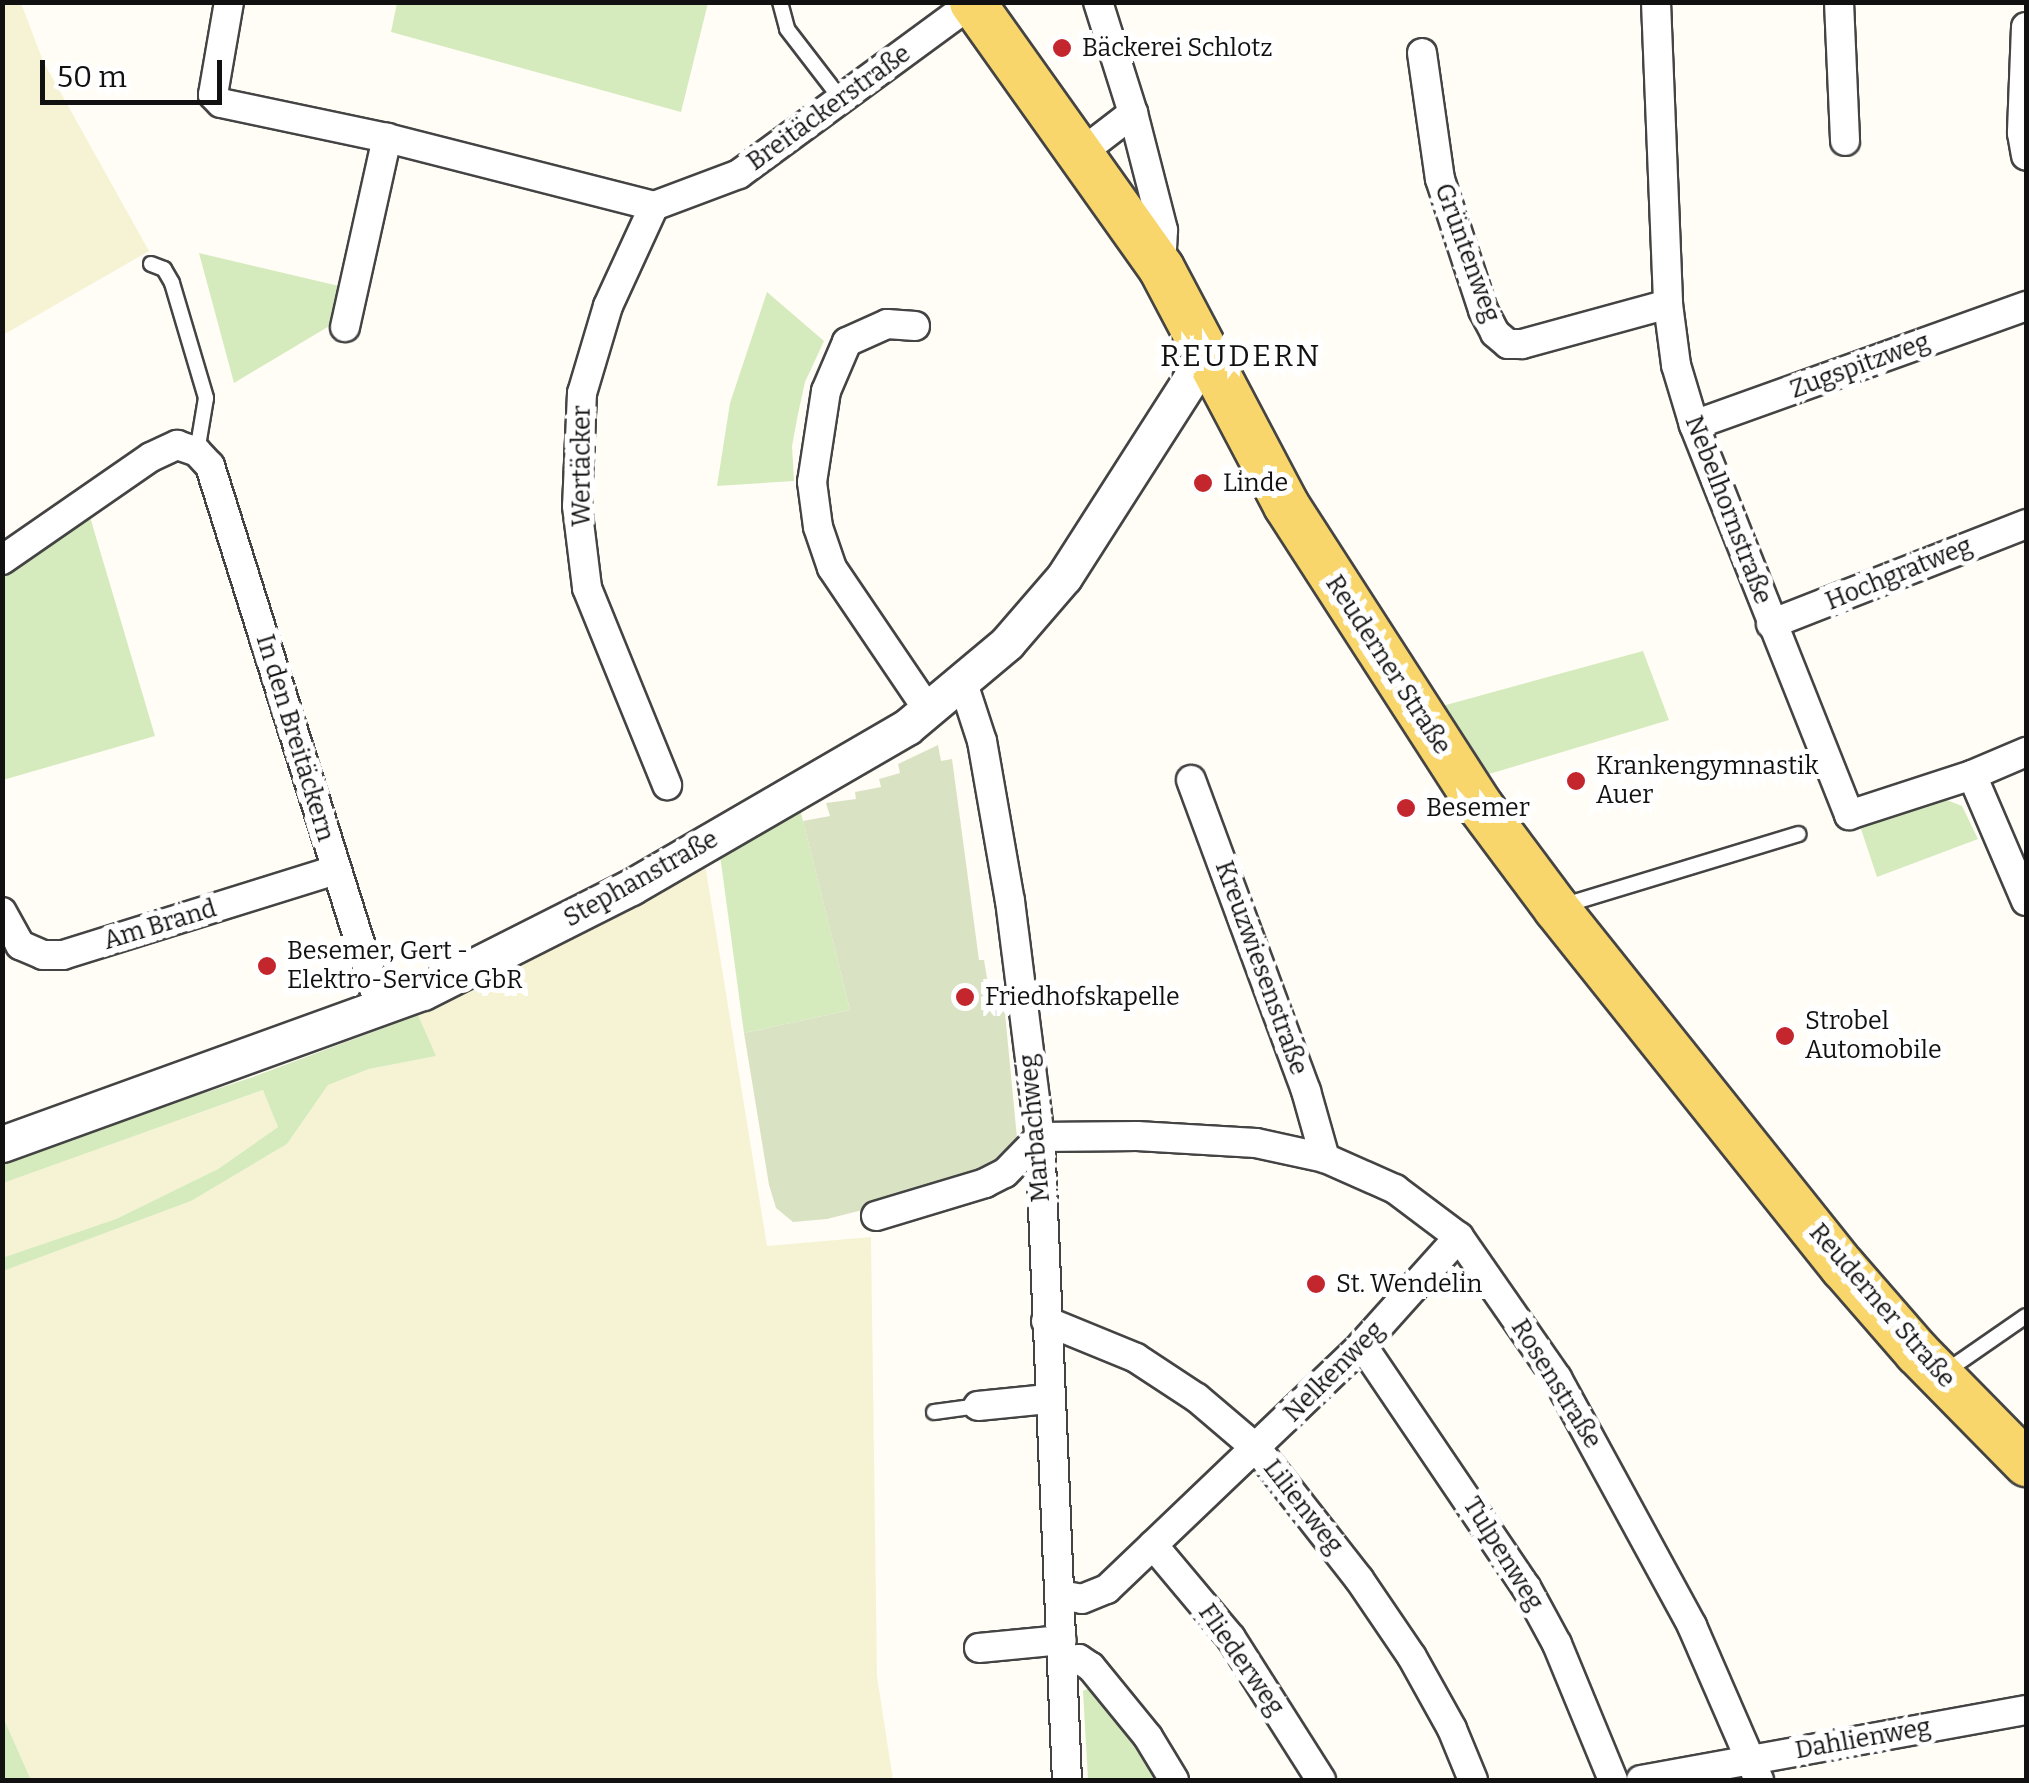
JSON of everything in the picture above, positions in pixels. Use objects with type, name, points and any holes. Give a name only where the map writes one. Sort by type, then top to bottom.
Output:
[{"type":"main road","name":"Reuderner Straße","points":[[972,3],[1162,268],[1286,505],[1480,806],[1556,908],[1844,1267],[1941,1376],[2026,1463]]},
{"type":"street","points":[[229,2],[214,100],[388,138],[654,206]]},
{"type":"street","points":[[1098,2],[1133,113],[1163,230],[1162,268]]},
{"type":"street","name":"Nebelhornstraße","points":[[1656,2],[1668,304],[1676,365],[1694,426],[1849,815],[1972,775],[2026,752]]},
{"type":"street","points":[[1839,2],[1844,141]]},
{"type":"street","name":"Breitäckerstraße","points":[[654,206],[739,174],[972,3]]},
{"type":"street","points":[[2026,28],[2022,98],[2026,156]]},
{"type":"street","name":"Grüntenweg","points":[[1422,53],[1440,179],[1483,310],[1495,332],[1508,344],[1522,344],[1668,304]]},
{"type":"street","points":[[1081,153],[1133,113]]},
{"type":"street","points":[[344,327],[388,138]]},
{"type":"street","name":"Wertäcker","points":[[654,206],[608,306],[582,393],[577,506],[588,588],[667,784]]},
{"type":"street","name":"Zugspitzweg","points":[[1694,426],[2026,306]]},
{"type":"street","points":[[916,326],[902,322],[868,330],[847,342],[840,352],[820,416],[812,493],[832,568],[928,710]]},
{"type":"street","name":"Stephanstraße","points":[[2,1144],[381,1010],[632,887],[816,782],[928,710],[1006,643],[1064,576],[1190,380],[1212,364]]},
{"type":"street","points":[[2,560],[151,457],[176,445],[204,459]]},
{"type":"street","name":"In den Breitäckern","points":[[204,459],[381,1010]]},
{"type":"street","name":"Hochgratweg","points":[[1772,624],[2026,524]]},
{"type":"street","name":"Marbachweg","points":[[963,683],[982,740],[1001,848],[1040,1137],[1067,1780]]},
{"type":"street","points":[[1972,775],[2026,902]]},
{"type":"street","name":"Kreuzwiesenstraße","points":[[1191,780],[1306,1091],[1325,1158]]},
{"type":"street","name":"Am Brand","points":[[2,912],[20,946],[43,955],[62,956],[336,870]]},
{"type":"street","name":"Rosenstraße","points":[[1040,1137],[1137,1136],[1256,1143],[1325,1158],[1395,1189],[1459,1238],[1557,1378],[1599,1451],[1692,1626],[1754,1770]]},
{"type":"street","points":[[876,1216],[1005,1174],[1040,1137]]},
{"type":"street","name":"Nelkenweg","points":[[1060,1595],[1082,1599],[1095,1596],[1154,1545],[1362,1345],[1459,1238]]},
{"type":"street","name":"Lilienweg","points":[[1046,1321],[1136,1358],[1197,1398],[1257,1449],[1359,1579],[1412,1657],[1452,1729],[1473,1780]]},
{"type":"street","name":"Tulpenweg","points":[[1362,1345],[1526,1587],[1557,1644],[1613,1780]]},
{"type":"street","points":[[978,1406],[1048,1399]]},
{"type":"street","name":"Fliederweg","points":[[1154,1545],[1231,1638],[1321,1780]]},
{"type":"street","points":[[979,1648],[1063,1650],[1091,1666],[1148,1738],[1174,1780]]},
{"type":"street","name":"Dahlienweg","points":[[1641,1780],[1754,1770],[2026,1710]]},
{"type":"lane","points":[[780,2],[787,29],[841,99]]},
{"type":"lane","points":[[150,264],[164,268],[172,283],[206,398],[204,459]]},
{"type":"lane","points":[[1556,908],[1798,834]]},
{"type":"lane","points":[[1941,1376],[2026,1316]]},
{"type":"lane","points":[[934,1412],[978,1406]]},
{"type":"shaded area","points":[[3,2],[21,3],[43,61],[149,251],[3,335]]},
{"type":"shaded area","points":[[705,864],[767,1246],[871,1237],[877,1676],[893,1780],[31,1780],[3,1717],[2,1271],[191,1201],[287,1144],[328,1085],[369,1069],[435,1056],[418,1015],[589,930]]},
{"type":"shaded area","points":[[264,1090],[278,1127],[218,1169],[116,1219],[3,1258],[2,1183]]},
{"type":"green space","points":[[397,2],[708,3],[681,112],[391,32]]},
{"type":"green space","points":[[199,253],[339,286],[331,325],[234,383]]},
{"type":"green space","points":[[767,292],[824,341],[805,382],[798,414],[792,446],[794,481],[717,486],[730,403]]},
{"type":"green space","points":[[90,517],[155,736],[3,780],[3,574]]},
{"type":"green space","points":[[1643,651],[1669,720],[1479,777],[1435,708]]},
{"type":"green space","points":[[938,745],[941,761],[952,759],[979,960],[984,960],[988,984],[1002,982],[1017,1138],[999,1164],[890,1203],[827,1219],[793,1222],[776,1208],[769,1185],[744,1033],[850,1010],[803,821],[830,816],[826,803],[856,799],[855,792],[881,787],[879,779],[900,773],[898,764]]},
{"type":"green space","points":[[1939,797],[1962,806],[1978,839],[1877,877],[1858,820]]},
{"type":"green space","points":[[800,809],[850,1010],[744,1033],[720,855]]},
{"type":"green space","points":[[418,1015],[436,1056],[369,1069],[328,1085],[287,1144],[191,1201],[3,1271],[2,1258],[116,1219],[218,1169],[278,1127],[263,1090],[3,1183],[3,1159],[253,1077]]},
{"type":"green space","points":[[1095,1685],[1162,1780],[1088,1780],[1083,1691]]},
{"type":"green space","points":[[3,1717],[31,1780],[3,1780]]},
{"type":"place","name":"Bäckerei Schlotz","points":[[1062,48]]},
{"type":"place","name":"Linde","points":[[1203,483]]},
{"type":"place","name":"Krankengymnastik Auer","points":[[1576,781]]},
{"type":"place","name":"Besemer","points":[[1406,808]]},
{"type":"place","name":"Besemer, Gert - Elektro-Service GbR","points":[[267,966]]},
{"type":"place","name":"Friedhofskapelle","points":[[965,997]]},
{"type":"place","name":"Strobel Automobile","points":[[1785,1036]]},
{"type":"place","name":"St. Wendelin","points":[[1316,1284]]},
{"type":"district","name":"REUDERN","points":[[1241,356]]}]
